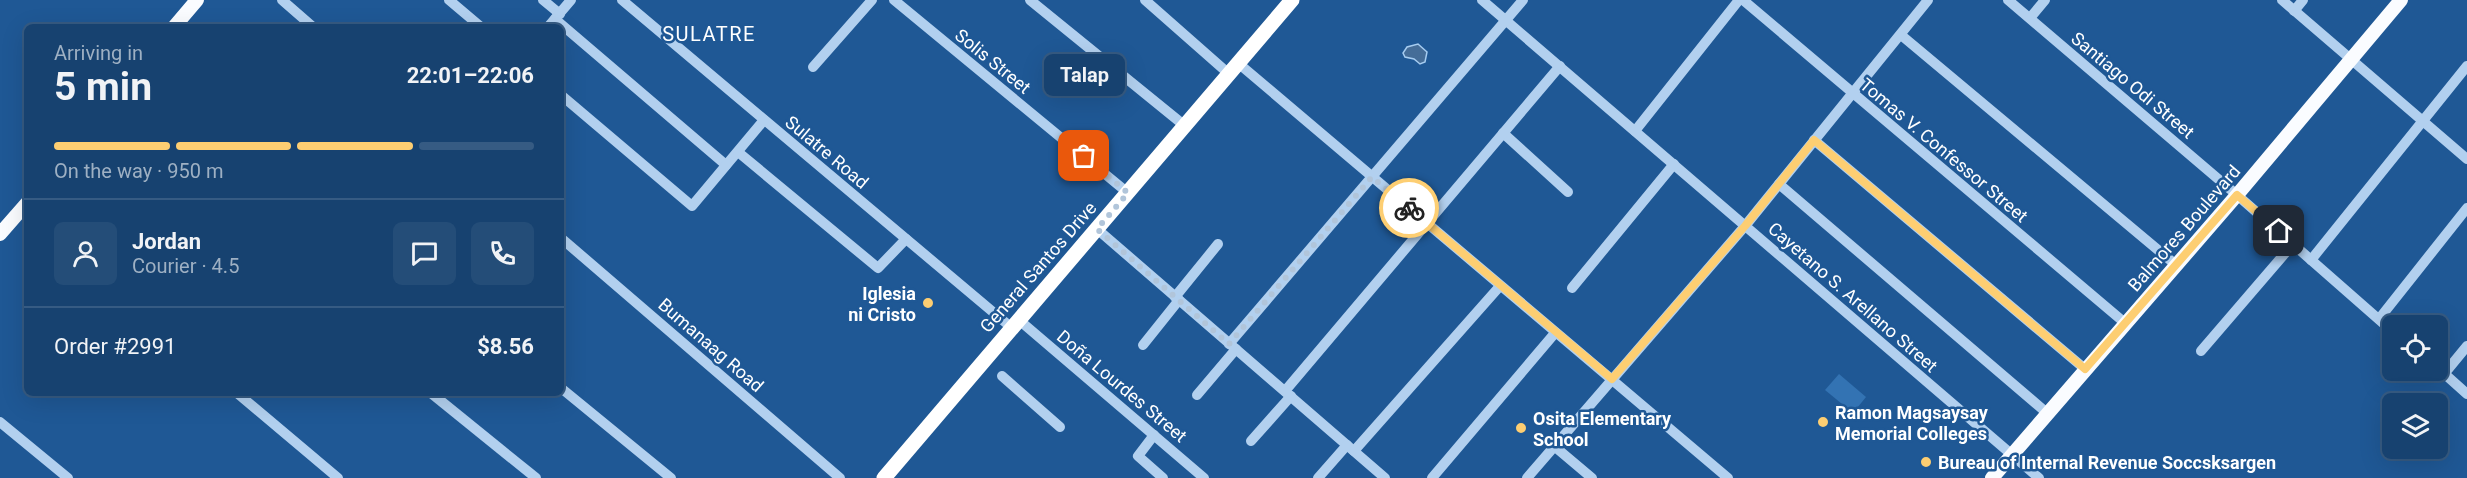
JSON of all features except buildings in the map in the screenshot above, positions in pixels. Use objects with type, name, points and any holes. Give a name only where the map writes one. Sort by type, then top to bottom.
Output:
[{"type":"highway","name":"General Santos Drive","points":[[884,478],[1292,0]]},
{"type":"main road","points":[[177,24],[197,0]]},
{"type":"main road","name":"Balmores Boulevard","points":[[1992,478],[2237,195],[2401,0]]},
{"type":"main road","points":[[0,234],[24,210]]},
{"type":"street","points":[[282,0],[310,24]]},
{"type":"street","points":[[449,0],[477,24]]},
{"type":"street","points":[[543,0],[554,20],[572,0]]},
{"type":"street","name":"Sulatre Road","points":[[622,0],[906,239],[1015,324]]},
{"type":"street","points":[[813,67],[872,0]]},
{"type":"street","name":"Solis Street","points":[[894,0],[1128,193]]},
{"type":"street","points":[[1030,0],[1185,126]]},
{"type":"street","points":[[1145,0],[1209,56],[1234,68],[1372,177],[1728,478]]},
{"type":"street","name":"Cayetano S. Arellano Street","points":[[1482,0],[2040,478]]},
{"type":"street","points":[[1197,395],[1232,346],[1523,0]]},
{"type":"street","points":[[1635,131],[1741,0]]},
{"type":"street","name":"Tomas V. Confessor Street","points":[[1741,0],[2126,323]]},
{"type":"street","points":[[1527,478],[1745,226],[1928,0]]},
{"type":"street","name":"Santiago Odi Street","points":[[2008,0],[2382,322]]},
{"type":"street","points":[[2030,18],[2045,0]]},
{"type":"street","points":[[2282,0],[2467,159]]},
{"type":"street","points":[[2294,11],[2303,0]]},
{"type":"street","points":[[564,28],[726,165]]},
{"type":"street","points":[[1901,35],[2176,265]]},
{"type":"street","points":[[1251,441],[1427,224],[1560,66]]},
{"type":"street","points":[[2311,260],[2467,66]]},
{"type":"street","points":[[564,98],[692,206],[764,120]]},
{"type":"street","points":[[1503,133],[1568,192]]},
{"type":"street","points":[[1814,140],[2085,369]]},
{"type":"street","points":[[738,152],[878,268],[906,239]]},
{"type":"street","points":[[1572,288],[1674,164]]},
{"type":"street","points":[[1779,184],[2047,413]]},
{"type":"street","points":[[2379,319],[2467,208]]},
{"type":"street","points":[[1097,229],[1385,478]]},
{"type":"street","name":"Bumanaag Road","points":[[564,241],[840,478]]},
{"type":"street","points":[[1143,345],[1218,244]]},
{"type":"street","points":[[2201,351],[2293,244]]},
{"type":"street","points":[[1318,478],[1351,448],[1500,285]]},
{"type":"street","name":"Doña Lourdes Street","points":[[1015,324],[1204,478]]},
{"type":"street","points":[[1432,478],[1555,333]]},
{"type":"street","points":[[2448,364],[2467,346]]},
{"type":"street","points":[[1002,376],[1060,428]]},
{"type":"street","points":[[2448,377],[2467,394]]},
{"type":"street","points":[[564,390],[671,478]]},
{"type":"street","points":[[241,396],[338,478]]},
{"type":"street","points":[[435,396],[536,478]]},
{"type":"street","points":[[0,422],[68,478]]},
{"type":"street","points":[[1154,435],[1138,456],[1163,478]]},
{"type":"street","points":[[1554,446],[1592,478]]},
{"type":"shaded area","points":[[1418,44],[1427,52],[1425,62],[1420,64],[1414,59],[1405,57],[1403,53],[1407,47]]},
{"type":"shaded area","points":[[1839,374],[1866,397],[1853,413],[1825,390]]},
{"type":"way so far","points":[[1084,156],[1128,193],[1097,229],[1229,344],[1372,177],[1409,208]]},
{"type":"place","name":"Talap","points":[[1084,156]]},
{"type":"place","name":"Iglesia ni Cristo","points":[[928,303]]},
{"type":"place","name":"Ramon Magsaysay Memorial Colleges","points":[[1823,422]]},
{"type":"place","name":"Osita Elementary School","points":[[1521,428]]},
{"type":"place","name":"Bureau of Internal Revenue Soccsksargen","points":[[1926,462]]},
{"type":"district","name":"SULATRE","points":[[709,34]]},
{"type":"route","points":[[1409,208],[1612,379],[1745,226],[1814,140],[2085,369],[2237,195],[2279,231]]}]
